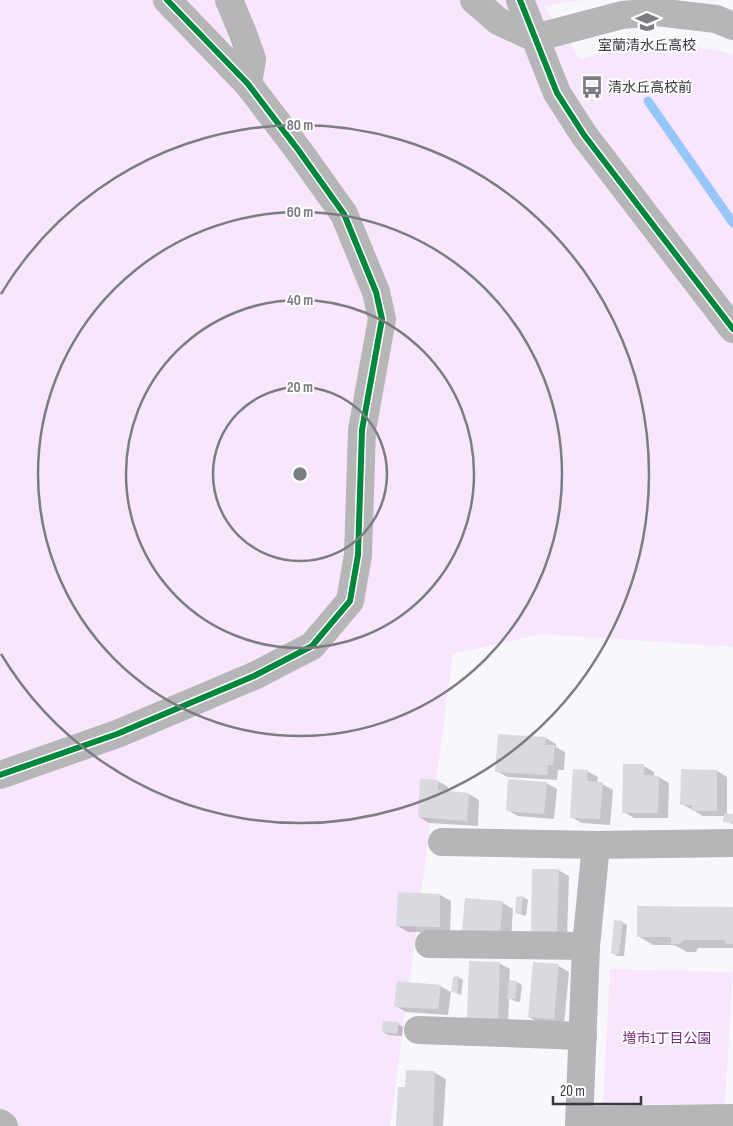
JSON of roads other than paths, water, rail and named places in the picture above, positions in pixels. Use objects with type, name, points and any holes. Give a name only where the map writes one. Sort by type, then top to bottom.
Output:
[{"type":"street","points":[[0,775],[117,734],[254,676],[312,646],[350,601],[358,555],[362,430],[382,319],[376,292],[344,214],[248,84],[167,0]]},
{"type":"street","points":[[229,0],[252,59],[248,84]]},
{"type":"street","points":[[474,0],[498,21],[534,38],[622,15],[657,12],[716,19],[733,26]]},
{"type":"street","points":[[520,0],[557,93],[584,135],[733,329]]},
{"type":"street","points":[[442,842],[596,845],[733,843]]},
{"type":"street","points":[[596,845],[586,946],[580,1123],[733,1118]]},
{"type":"street","points":[[429,944],[586,946]]},
{"type":"street","points":[[418,1030],[583,1036]]},
{"type":"street","points":[[0,1123],[4,1126]]},
{"type":"waterway","points":[[648,101],[733,223]]},
{"type":"place","name":"室蘭清水丘高校","points":[[647,22]]},
{"type":"place","name":"清水丘高校前","points":[[592,87]]},
{"type":"park label","name":"増市1丁目公園","points":[[667,1038]]}]
